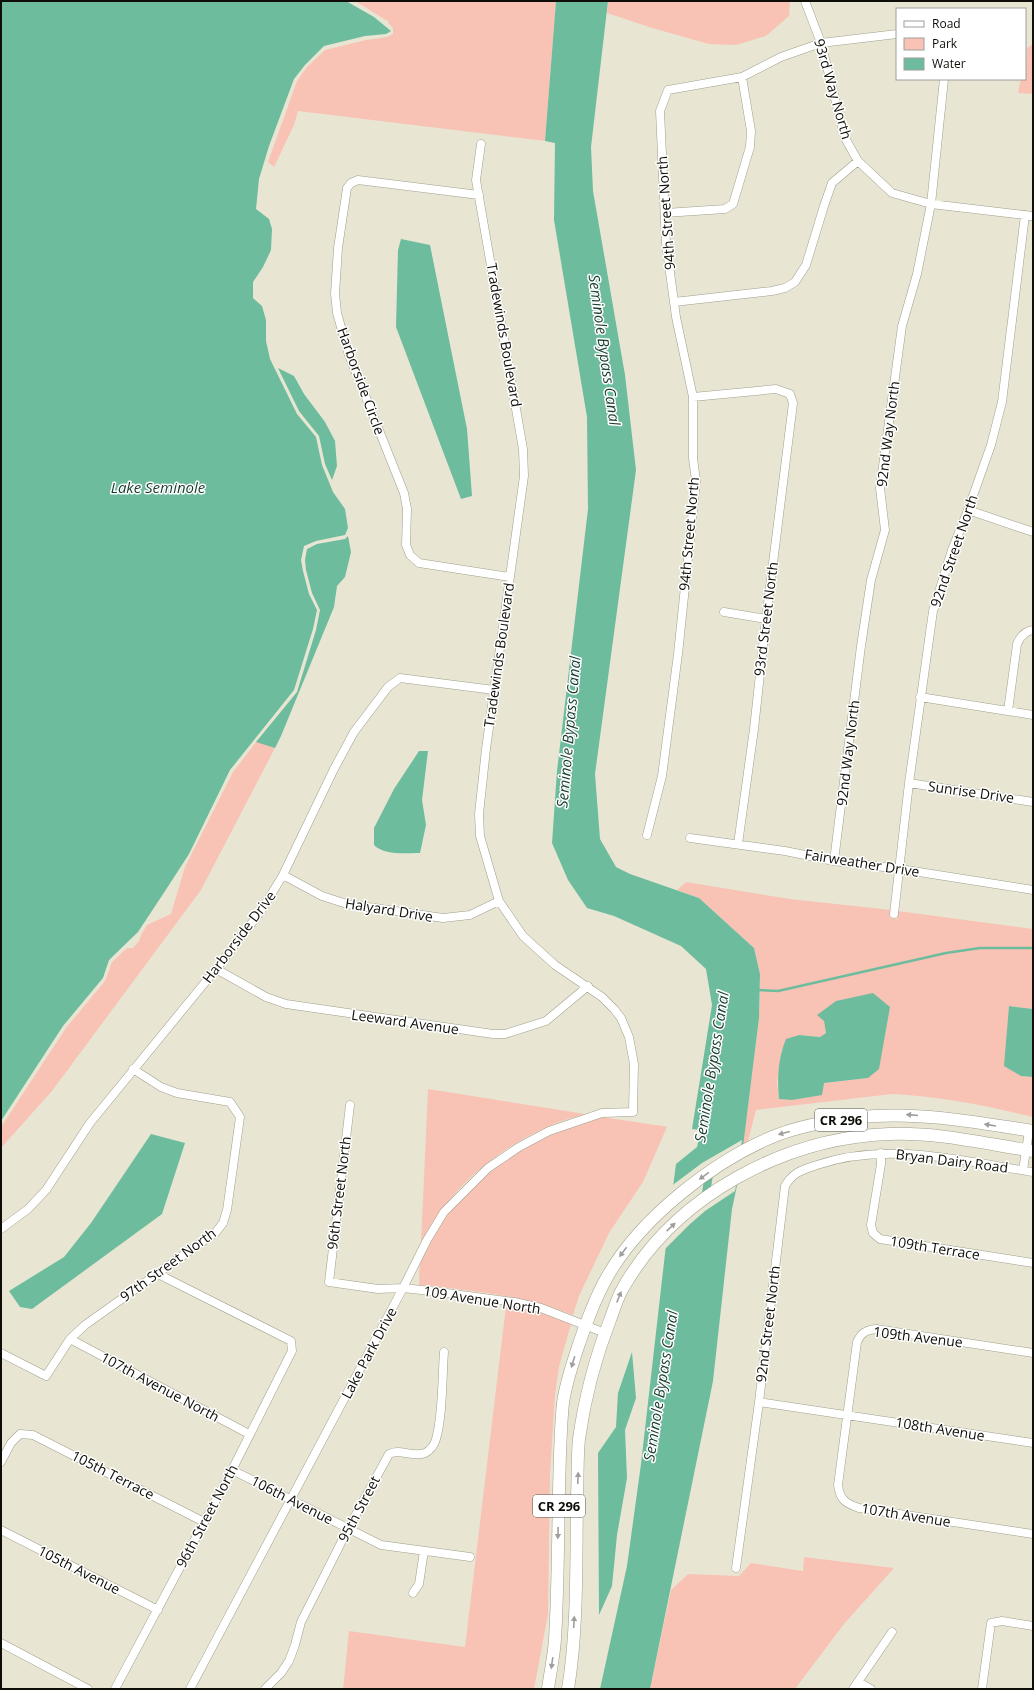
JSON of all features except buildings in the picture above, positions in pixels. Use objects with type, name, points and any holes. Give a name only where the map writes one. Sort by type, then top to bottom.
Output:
[{"type":"main road","name":"Bryan Dairy Road","points":[[586,1325],[608,1275],[631,1242],[649,1222],[690,1186],[715,1168],[737,1155],[778,1135],[819,1124],[846,1119],[905,1115],[951,1118],[1031,1131]]},
{"type":"main road","name":"Bryan Dairy Road","points":[[604,1333],[622,1290],[646,1256],[666,1232],[687,1212],[712,1192],[734,1178],[772,1160],[808,1147],[843,1138],[890,1134],[913,1134],[956,1138],[1029,1150]]},
{"type":"main road","name":"CR 296","points":[[548,1689],[554,1641],[563,1402],[572,1364],[586,1325]]},
{"type":"main road","name":"CR 296","points":[[568,1689],[571,1670],[574,1616],[579,1442],[585,1396],[604,1333]]},
{"type":"street","name":"93rd Way North","points":[[805,1],[821,43],[845,138],[858,161],[892,193],[931,204],[1029,216]]},
{"type":"street","points":[[665,213],[725,209],[733,204],[750,141],[751,131],[742,77],[782,58],[821,43],[896,34]]},
{"type":"street","name":"94th Street North","points":[[647,835],[662,776],[678,654],[696,481],[693,458],[693,397],[674,302],[666,243],[660,110],[668,90],[742,77]]},
{"type":"street","name":"92nd Way North","points":[[834,861],[861,646],[871,580],[885,530],[880,488],[902,326],[917,274],[931,204],[944,80]]},
{"type":"street","name":"Tradewinds Boulevard","points":[[481,144],[476,180],[523,449],[522,495],[486,749],[479,823],[484,855],[498,901],[523,936],[528,939],[528,942],[555,965],[588,986],[614,1009],[621,1018],[629,1037],[634,1064],[633,1112]]},
{"type":"street","points":[[674,302],[772,291],[785,288],[795,282],[806,265],[832,183],[858,161]]},
{"type":"street","name":"Harborside Circle","points":[[479,195],[358,180],[351,183],[347,188],[338,248],[335,294],[337,313],[348,355],[404,493],[407,508],[406,545],[410,555],[419,563],[510,577]]},
{"type":"street","name":"92nd Street North","points":[[894,914],[920,697],[933,611],[952,550],[968,510],[991,444],[1002,402],[1029,216]]},
{"type":"street","name":"93rd Street North","points":[[693,397],[776,389],[790,394],[793,403],[754,729],[738,844]]},
{"type":"street","points":[[968,510],[1033,532]]},
{"type":"street","points":[[724,612],[766,619]]},
{"type":"street","points":[[1008,711],[1017,644],[1020,637],[1033,630]]},
{"type":"street","name":"Harborside Drive","points":[[1,1229],[28,1209],[46,1190],[90,1123],[216,969],[261,911],[283,874],[334,769],[354,732],[388,687],[400,678],[494,690]]},
{"type":"street","points":[[920,697],[1033,715]]},
{"type":"street","name":"Sunrise Drive","points":[[909,783],[1033,802]]},
{"type":"street","name":"Fairweather Drive","points":[[690,838],[785,851],[834,861],[900,869],[1033,890]]},
{"type":"street","name":"Halyard Drive","points":[[283,874],[322,896],[347,904],[443,918],[470,915],[498,901]]},
{"type":"street","name":"Leeward Avenue","points":[[216,969],[266,997],[286,1004],[493,1034],[505,1034],[546,1021],[588,986]]},
{"type":"street","name":"97th Street North","points":[[1,1353],[46,1376],[70,1339],[85,1325],[216,1232],[223,1223],[227,1210],[240,1117],[230,1102],[177,1093],[161,1087],[133,1070]]},
{"type":"street","name":"96th Street North","points":[[330,1282],[350,1104]]},
{"type":"street","name":"Lake Park Drive","points":[[190,1689],[427,1240],[444,1212],[488,1168],[519,1147],[549,1131],[602,1112],[633,1112]]},
{"type":"street","name":"Bryan Dairy Road","points":[[1023,1170],[1029,1150],[1031,1131]]},
{"type":"street","name":"92nd Street North","points":[[736,1568],[759,1402],[785,1186],[789,1178],[798,1172],[816,1165],[848,1157],[881,1153]]},
{"type":"street","name":"Bryan Dairy Road","points":[[881,1153],[918,1154],[1033,1172]]},
{"type":"street","name":"109th Terrace","points":[[881,1153],[881,1164],[871,1225],[873,1233],[880,1239],[1033,1263]]},
{"type":"street","name":"96th Street North","points":[[115,1689],[232,1470],[292,1351],[291,1341],[158,1274]]},
{"type":"street","name":"109 Avenue North","points":[[330,1282],[378,1289],[403,1288],[438,1292],[541,1308],[604,1333]]},
{"type":"street","name":"109th Avenue","points":[[847,1415],[857,1342],[859,1336],[867,1330],[876,1329],[1033,1353]]},
{"type":"street","name":"107th Avenue North","points":[[70,1339],[249,1434]]},
{"type":"street","name":"95th Street","points":[[265,1689],[281,1673],[289,1661],[301,1622],[348,1529],[389,1454],[394,1452],[425,1453],[436,1440],[444,1352]]},
{"type":"street","name":"108th Avenue","points":[[759,1402],[1033,1443]]},
{"type":"street","name":"107th Avenue","points":[[847,1415],[838,1484],[839,1495],[847,1504],[859,1508],[1033,1534]]},
{"type":"street","name":"105th Terrace","points":[[1,1462],[11,1442],[20,1434],[33,1435],[204,1522]]},
{"type":"street","name":"106th Avenue","points":[[232,1470],[291,1498],[381,1545],[470,1557]]},
{"type":"street","name":"105th Avenue","points":[[1,1530],[158,1610]]},
{"type":"street","points":[[413,1593],[419,1584],[424,1551]]},
{"type":"street","points":[[982,1689],[991,1623],[1002,1622],[1033,1626]]},
{"type":"street","points":[[853,1689],[892,1632]]},
{"type":"street","points":[[1,1643],[88,1689]]},
{"type":"street","points":[[858,1682],[871,1689]]},
{"type":"green space","points":[[355,1],[556,1],[545,141],[298,111],[294,125],[274,167],[268,162],[297,81],[307,67],[325,50],[366,40],[387,37],[393,34],[393,28],[388,23],[389,22]]},
{"type":"green space","points":[[608,1],[790,1],[789,16],[766,36],[736,45],[709,44],[652,28],[607,13]]},
{"type":"green space","points":[[1033,45],[1033,94],[1018,93],[1021,80],[1026,80],[1027,48]]},
{"type":"green space","points":[[257,741],[275,748],[201,890],[52,1091],[1,1148],[1,1127],[66,1028],[105,981],[112,962],[127,948],[133,948],[139,941],[147,925],[171,914],[185,867],[233,772]]},
{"type":"green space","points":[[686,882],[790,899],[891,910],[890,918],[897,919],[898,911],[1033,929],[1033,1009],[1009,1006],[1021,1076],[1033,1077],[1033,1117],[963,1102],[892,1094],[756,1110],[747,1145],[743,1147],[759,1018],[760,974],[754,948],[699,898],[677,890]],"holes":[[[824,1021],[868,1078],[824,1083],[779,1099],[777,1082],[782,1049],[799,1035],[820,1037],[826,1033]]]},
{"type":"green space","points":[[428,1089],[585,1114],[556,1123],[528,1136],[491,1160],[458,1190],[431,1224],[421,1243]]},
{"type":"green space","points":[[602,1117],[669,1127],[667,1127],[643,1182],[609,1233],[579,1296],[573,1315],[555,1308],[517,1298],[419,1285],[420,1264],[430,1242],[442,1223],[474,1186],[512,1156],[532,1144],[557,1132]]},
{"type":"green space","points":[[506,1306],[540,1312],[571,1324],[559,1367],[555,1395],[550,1474],[548,1614],[534,1689],[343,1689],[349,1631],[465,1647]]},
{"type":"green space","points":[[804,1557],[894,1568],[844,1624],[795,1689],[650,1689],[671,1590],[688,1574],[739,1576],[751,1563],[803,1571]]},
{"type":"water","name":"Lake Seminole","points":[[1,1],[346,1],[374,17],[391,31],[386,34],[365,36],[324,46],[305,65],[294,79],[269,146],[259,179],[256,209],[269,219],[272,229],[271,250],[263,267],[253,282],[253,298],[262,306],[266,320],[266,341],[270,359],[297,414],[316,437],[322,465],[333,492],[345,509],[348,528],[345,535],[316,541],[304,546],[301,560],[303,571],[309,594],[317,610],[313,629],[294,690],[230,770],[189,854],[167,888],[138,932],[109,960],[103,978],[63,1026],[1,1121]]},
{"type":"water","points":[[556,1],[608,1],[591,147],[593,191],[625,375],[636,470],[595,774],[600,839],[616,867],[630,874],[699,898],[754,948],[760,974],[759,1018],[743,1147],[672,1195],[676,1164],[697,1147],[701,1130],[692,1129],[712,1005],[706,969],[681,946],[614,916],[587,908],[568,880],[552,843],[557,771],[588,509],[587,417],[554,220],[555,143],[545,141]]},
{"type":"water","points":[[401,239],[430,245],[467,429],[472,496],[461,499],[396,327],[398,250]]},
{"type":"water","points":[[278,368],[294,376],[304,394],[325,422],[335,441],[337,466],[332,480],[325,464],[319,436],[299,411]]},
{"type":"water","points":[[348,536],[351,552],[345,577],[337,586],[334,607],[281,736],[275,748],[256,742],[297,692],[316,630],[320,610],[312,593],[306,570],[305,560],[307,549],[317,544],[345,539]]},
{"type":"water","points":[[419,751],[428,751],[422,800],[426,825],[420,853],[396,853],[384,851],[374,845],[374,828],[394,789]]},
{"type":"water","points":[[873,993],[890,1007],[879,1069],[868,1078],[824,1083],[822,1095],[792,1100],[779,1099],[779,1069],[781,1054],[786,1039],[799,1035],[820,1037],[826,1033],[824,1021],[817,1015],[836,1001]]},
{"type":"water","points":[[1009,1006],[1033,1009],[1033,1077],[1021,1076],[1004,1066]]},
{"type":"water","points":[[151,1134],[185,1143],[162,1214],[32,1309],[20,1307],[9,1291],[64,1257],[91,1223]]},
{"type":"water","points":[[738,1181],[732,1209],[713,1381],[650,1689],[600,1689],[627,1566],[641,1464],[667,1236]]},
{"type":"water","points":[[632,1352],[636,1398],[625,1430],[627,1478],[617,1535],[612,1586],[599,1615],[598,1453],[616,1427],[618,1393]]},
{"type":"pier","points":[[742,1140],[740,1151],[671,1196],[671,1187],[674,1184],[702,1163]]},
{"type":"pier","points":[[737,1180],[735,1191],[705,1211],[664,1250],[665,1236]]},
{"type":"waterway","points":[[756,990],[778,991],[946,953],[980,948],[1033,948]]},
{"type":"waterway","name":"Seminole Bypass Canal","points":[[705,1199],[710,1169]]}]
